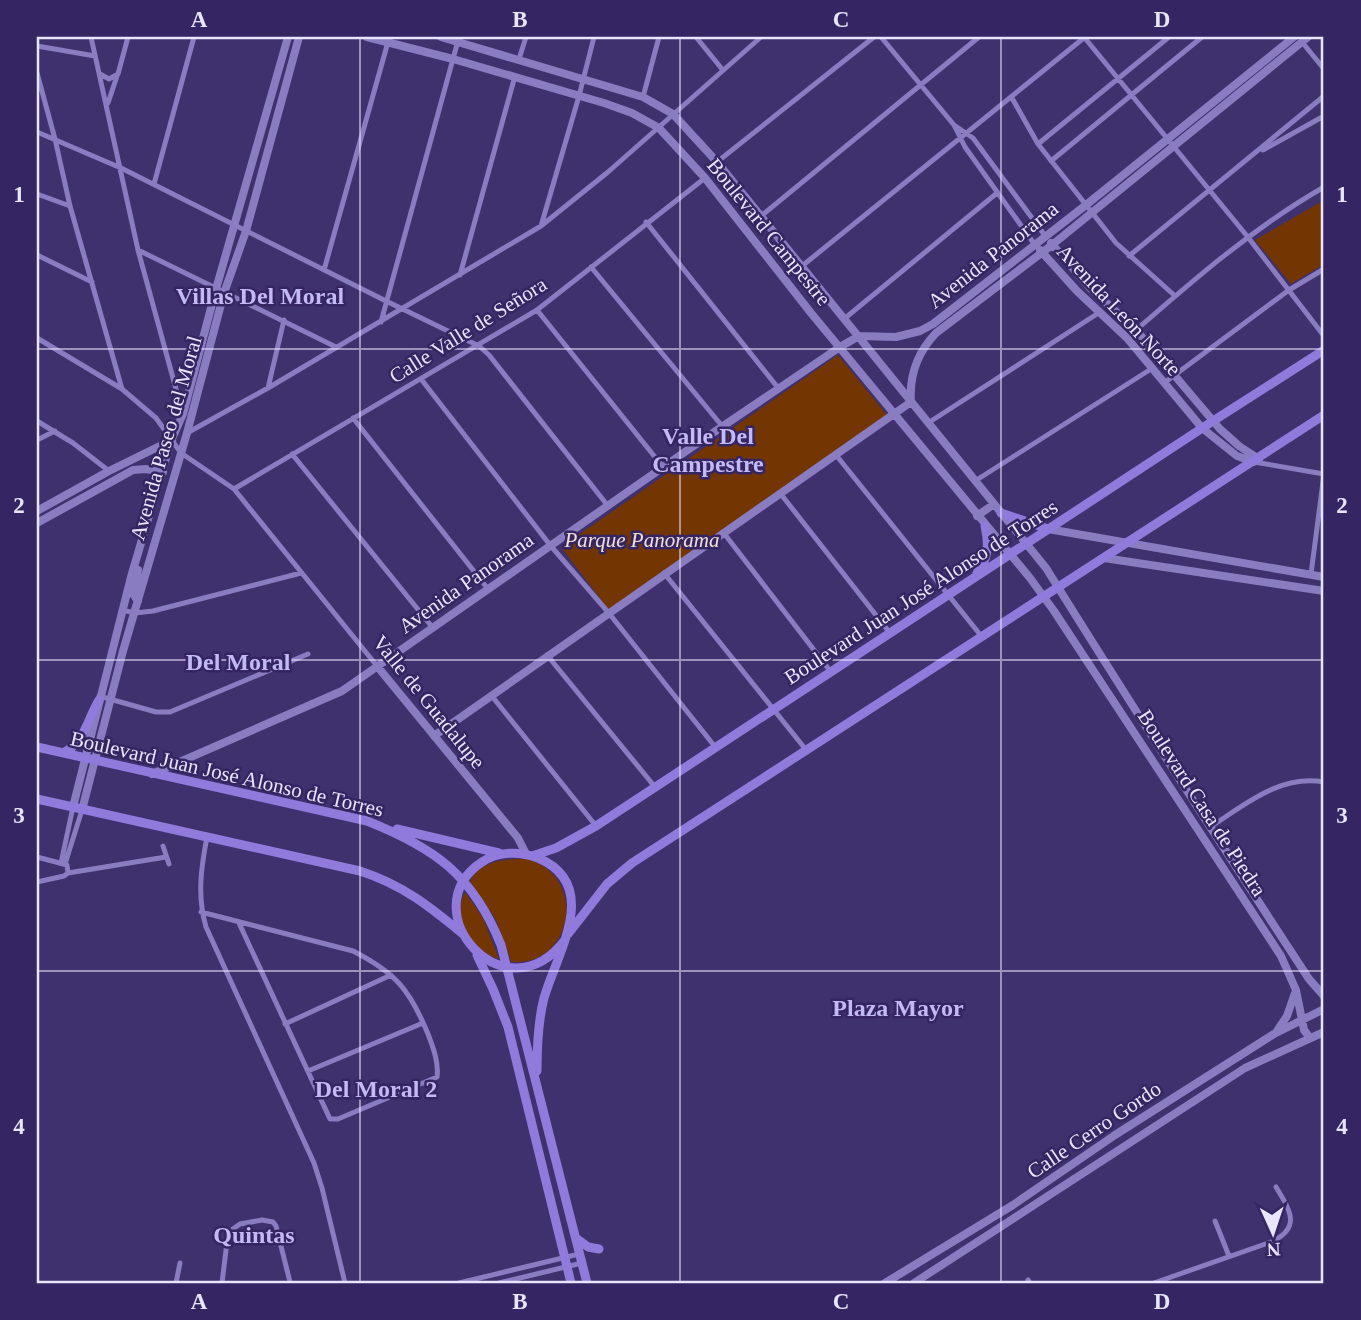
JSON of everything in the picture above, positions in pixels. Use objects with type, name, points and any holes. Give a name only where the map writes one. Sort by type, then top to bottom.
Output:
[{"type":"main road","name":"Boulevard Juan José Alonso de Torres","points":[[529,855],[556,848],[596,826],[1324,350]]},
{"type":"main road","points":[[474,950],[487,961],[507,968],[535,964],[557,951],[595,898],[618,874],[1128,542],[1259,462],[1324,415]]},
{"type":"main road","points":[[1001,513],[1048,529]]},
{"type":"main road","points":[[973,580],[987,557],[985,526]]},
{"type":"main road","points":[[64,753],[72,749],[82,737],[99,699]]},
{"type":"main road","name":"Boulevard Juan José Alonso de Torres","points":[[37,747],[368,821],[426,848],[447,863],[464,881],[488,917],[501,945],[537,1087]]},
{"type":"main road","points":[[37,799],[78,806],[377,877],[421,899],[464,935]]},
{"type":"main road","points":[[368,821],[504,854],[529,855],[550,864],[564,878],[572,915],[544,999],[537,1053],[537,1087],[587,1283]]},
{"type":"main road","points":[[504,854],[485,859],[464,881],[458,890],[458,922],[487,974],[508,1027],[571,1283]]},
{"type":"main road","points":[[575,1236],[588,1247],[599,1249]]},
{"type":"street","points":[[91,37],[108,103],[138,250],[183,414]]},
{"type":"street","points":[[108,103],[128,37]]},
{"type":"street","points":[[154,184],[194,37]]},
{"type":"street","name":"Avenida Paseo del Moral","points":[[78,806],[187,433],[235,226],[288,37]]},
{"type":"street","name":"Avenida Paseo del Moral","points":[[90,760],[99,699],[140,546],[220,291],[246,230],[299,37]]},
{"type":"street","name":"Boulevard Campestre","points":[[367,37],[515,76],[632,113],[659,128],[705,178],[811,313],[1044,597]]},
{"type":"street","name":"Boulevard Campestre","points":[[441,37],[459,39],[643,97],[673,114],[717,162],[802,266],[1046,568],[1058,588]]},
{"type":"street","points":[[519,59],[526,37]]},
{"type":"street","points":[[541,226],[594,37]]},
{"type":"street","points":[[643,97],[659,37]]},
{"type":"street","points":[[695,37],[722,69]]},
{"type":"street","points":[[37,512],[268,388],[541,226],[659,128],[761,37]]},
{"type":"street","points":[[717,162],[874,37]]},
{"type":"street","name":"Avenida León Norte","points":[[881,37],[954,125],[997,192],[1042,253],[1077,291],[1127,338],[1211,437],[1237,456],[1259,462]]},
{"type":"street","points":[[761,216],[979,37]]},
{"type":"street","points":[[802,266],[1084,37],[1247,236],[1324,336]]},
{"type":"street","points":[[1038,144],[1170,37]]},
{"type":"street","points":[[1051,161],[1202,37]]},
{"type":"street","points":[[1300,38],[1324,69]]},
{"type":"street","name":"Avenida Panorama","points":[[911,402],[912,372],[926,343],[1052,245],[1089,209],[1300,38]]},
{"type":"street","points":[[381,322],[459,39]]},
{"type":"street","points":[[324,270],[388,42]]},
{"type":"street","points":[[37,46],[95,56]]},
{"type":"street","points":[[37,73],[70,206],[122,389]]},
{"type":"street","points":[[99,73],[106,79],[118,74]]},
{"type":"street","points":[[460,275],[515,76]]},
{"type":"street","points":[[1129,256],[1324,96]]},
{"type":"street","points":[[1012,98],[1038,144],[1116,243],[1174,295]]},
{"type":"street","points":[[1251,157],[1324,116]]},
{"type":"street","name":"Avenida León Norte","points":[[954,125],[967,132],[1052,245],[1090,288],[1136,330],[1220,429],[1259,462]]},
{"type":"street","points":[[37,132],[121,168],[479,346],[489,355],[608,506]]},
{"type":"street","name":"Calle Valle de Señora","points":[[234,489],[537,310],[705,178]]},
{"type":"street","points":[[1127,338],[1174,295],[1247,236],[1324,187]]},
{"type":"street","points":[[844,319],[997,192]]},
{"type":"street","points":[[37,194],[70,206]]},
{"type":"street","name":"Avenida Panorama","points":[[152,774],[330,697],[840,347],[859,337],[896,337],[920,331],[933,324],[1035,245],[1089,209]]},
{"type":"street","points":[[646,222],[779,389]]},
{"type":"street","points":[[138,250],[336,347]]},
{"type":"street","points":[[37,255],[92,282]]},
{"type":"street","points":[[591,267],[722,426]]},
{"type":"street","points":[[1164,383],[1289,290],[1324,269]]},
{"type":"street","points":[[537,310],[663,467]]},
{"type":"street","points":[[928,423],[1100,312]]},
{"type":"street","points":[[268,388],[284,320]]},
{"type":"street","name":"Valle de Guadalupe","points":[[37,338],[122,389],[156,418],[181,453],[234,489],[518,838],[529,855]]},
{"type":"street","points":[[975,481],[1151,369]]},
{"type":"street","points":[[421,379],[550,545],[608,612],[716,748]]},
{"type":"street","points":[[434,736],[911,402]]},
{"type":"street","points":[[353,418],[488,589]]},
{"type":"street","points":[[37,421],[109,471]]},
{"type":"street","points":[[1211,437],[1220,429]]},
{"type":"street","points":[[37,440],[55,431]]},
{"type":"street","points":[[37,434],[46,435]]},
{"type":"street","points":[[292,454],[433,628]]},
{"type":"street","points":[[836,455],[982,637]]},
{"type":"street","points":[[1259,462],[1324,474],[1311,574]]},
{"type":"street","points":[[37,523],[133,470],[146,468],[163,472]]},
{"type":"street","points":[[780,493],[890,633]]},
{"type":"street","points":[[51,503],[57,513]]},
{"type":"street","points":[[977,516],[994,504]]},
{"type":"street","points":[[1048,529],[1324,577]]},
{"type":"street","points":[[723,532],[831,672]]},
{"type":"street","points":[[138,601],[133,594],[141,558],[140,546]]},
{"type":"street","points":[[1104,558],[1324,592]]},
{"type":"street","points":[[122,610],[135,613],[153,611],[302,573]]},
{"type":"street","points":[[664,573],[807,751]]},
{"type":"street","name":"Boulevard Casa de Piedra","points":[[1058,588],[1309,979],[1324,996]]},
{"type":"street","name":"Boulevard Casa de Piedra","points":[[1044,597],[1281,956],[1296,990],[1304,1030],[1310,1038]]},
{"type":"street","points":[[99,699],[156,712],[170,712],[308,653]]},
{"type":"street","points":[[547,656],[655,787]]},
{"type":"street","points":[[491,695],[596,826]]},
{"type":"street","points":[[1147,751],[1157,745]]},
{"type":"street","points":[[1210,827],[1278,786],[1303,780],[1324,782]]},
{"type":"street","points":[[63,864],[78,806]]},
{"type":"street","points":[[207,837],[200,879],[201,912],[314,1163],[345,1283]]},
{"type":"street","points":[[163,846],[169,864]]},
{"type":"street","points":[[37,857],[69,867],[68,873]]},
{"type":"street","points":[[37,882],[68,873],[166,857]]},
{"type":"street","points":[[201,912],[353,951],[391,975],[412,999],[423,1023],[438,1068],[437,1077],[332,1120],[327,1115],[239,923]]},
{"type":"street","points":[[285,1024],[391,975]]},
{"type":"street","points":[[1274,1034],[1287,1016],[1296,990]]},
{"type":"street","name":"Calle Cerro Gordo","points":[[886,1283],[1013,1205],[1115,1135],[1274,1034],[1324,1009]]},
{"type":"street","points":[[308,1071],[423,1023]]},
{"type":"street","points":[[1283,1029],[1296,1032],[1296,1039],[1290,1046]]},
{"type":"street","name":"Calle Cerro Gordo","points":[[914,1283],[1245,1068],[1324,1032]]},
{"type":"street","points":[[1154,1283],[1271,1242],[1286,1233],[1290,1228],[1290,1216],[1276,1187]]},
{"type":"street","points":[[222,1283],[230,1231],[236,1225],[262,1220],[273,1222],[276,1226],[290,1283]]},
{"type":"street","points":[[1215,1220],[1229,1256]]},
{"type":"street","points":[[458,1283],[581,1259]]},
{"type":"street","points":[[499,1283],[581,1259]]},
{"type":"street","points":[[176,1283],[180,1263]]},
{"type":"green space","points":[[1324,200],[1324,264],[1291,284],[1255,240]]},
{"type":"green space","name":"Parque Panorama","points":[[838,355],[888,416],[609,610],[561,547]]},
{"type":"green space","points":[[526,859],[546,868],[559,883],[566,900],[566,918],[560,936],[549,950],[532,960],[511,962],[496,920],[470,881],[481,869],[494,862]]},
{"type":"green space","points":[[465,892],[483,918],[499,959],[481,949],[467,933],[461,912]]},
{"type":"district","name":"Villas Del Moral","points":[[260,296]]},
{"type":"district","name":"Valle Del Campestre","points":[[708,450]]},
{"type":"district","name":"Del Moral","points":[[238,662]]},
{"type":"district","name":"Plaza Mayor","points":[[898,1008]]},
{"type":"district","name":"Del Moral 2","points":[[376,1089]]},
{"type":"district","name":"Quintas","points":[[254,1235]]}]
